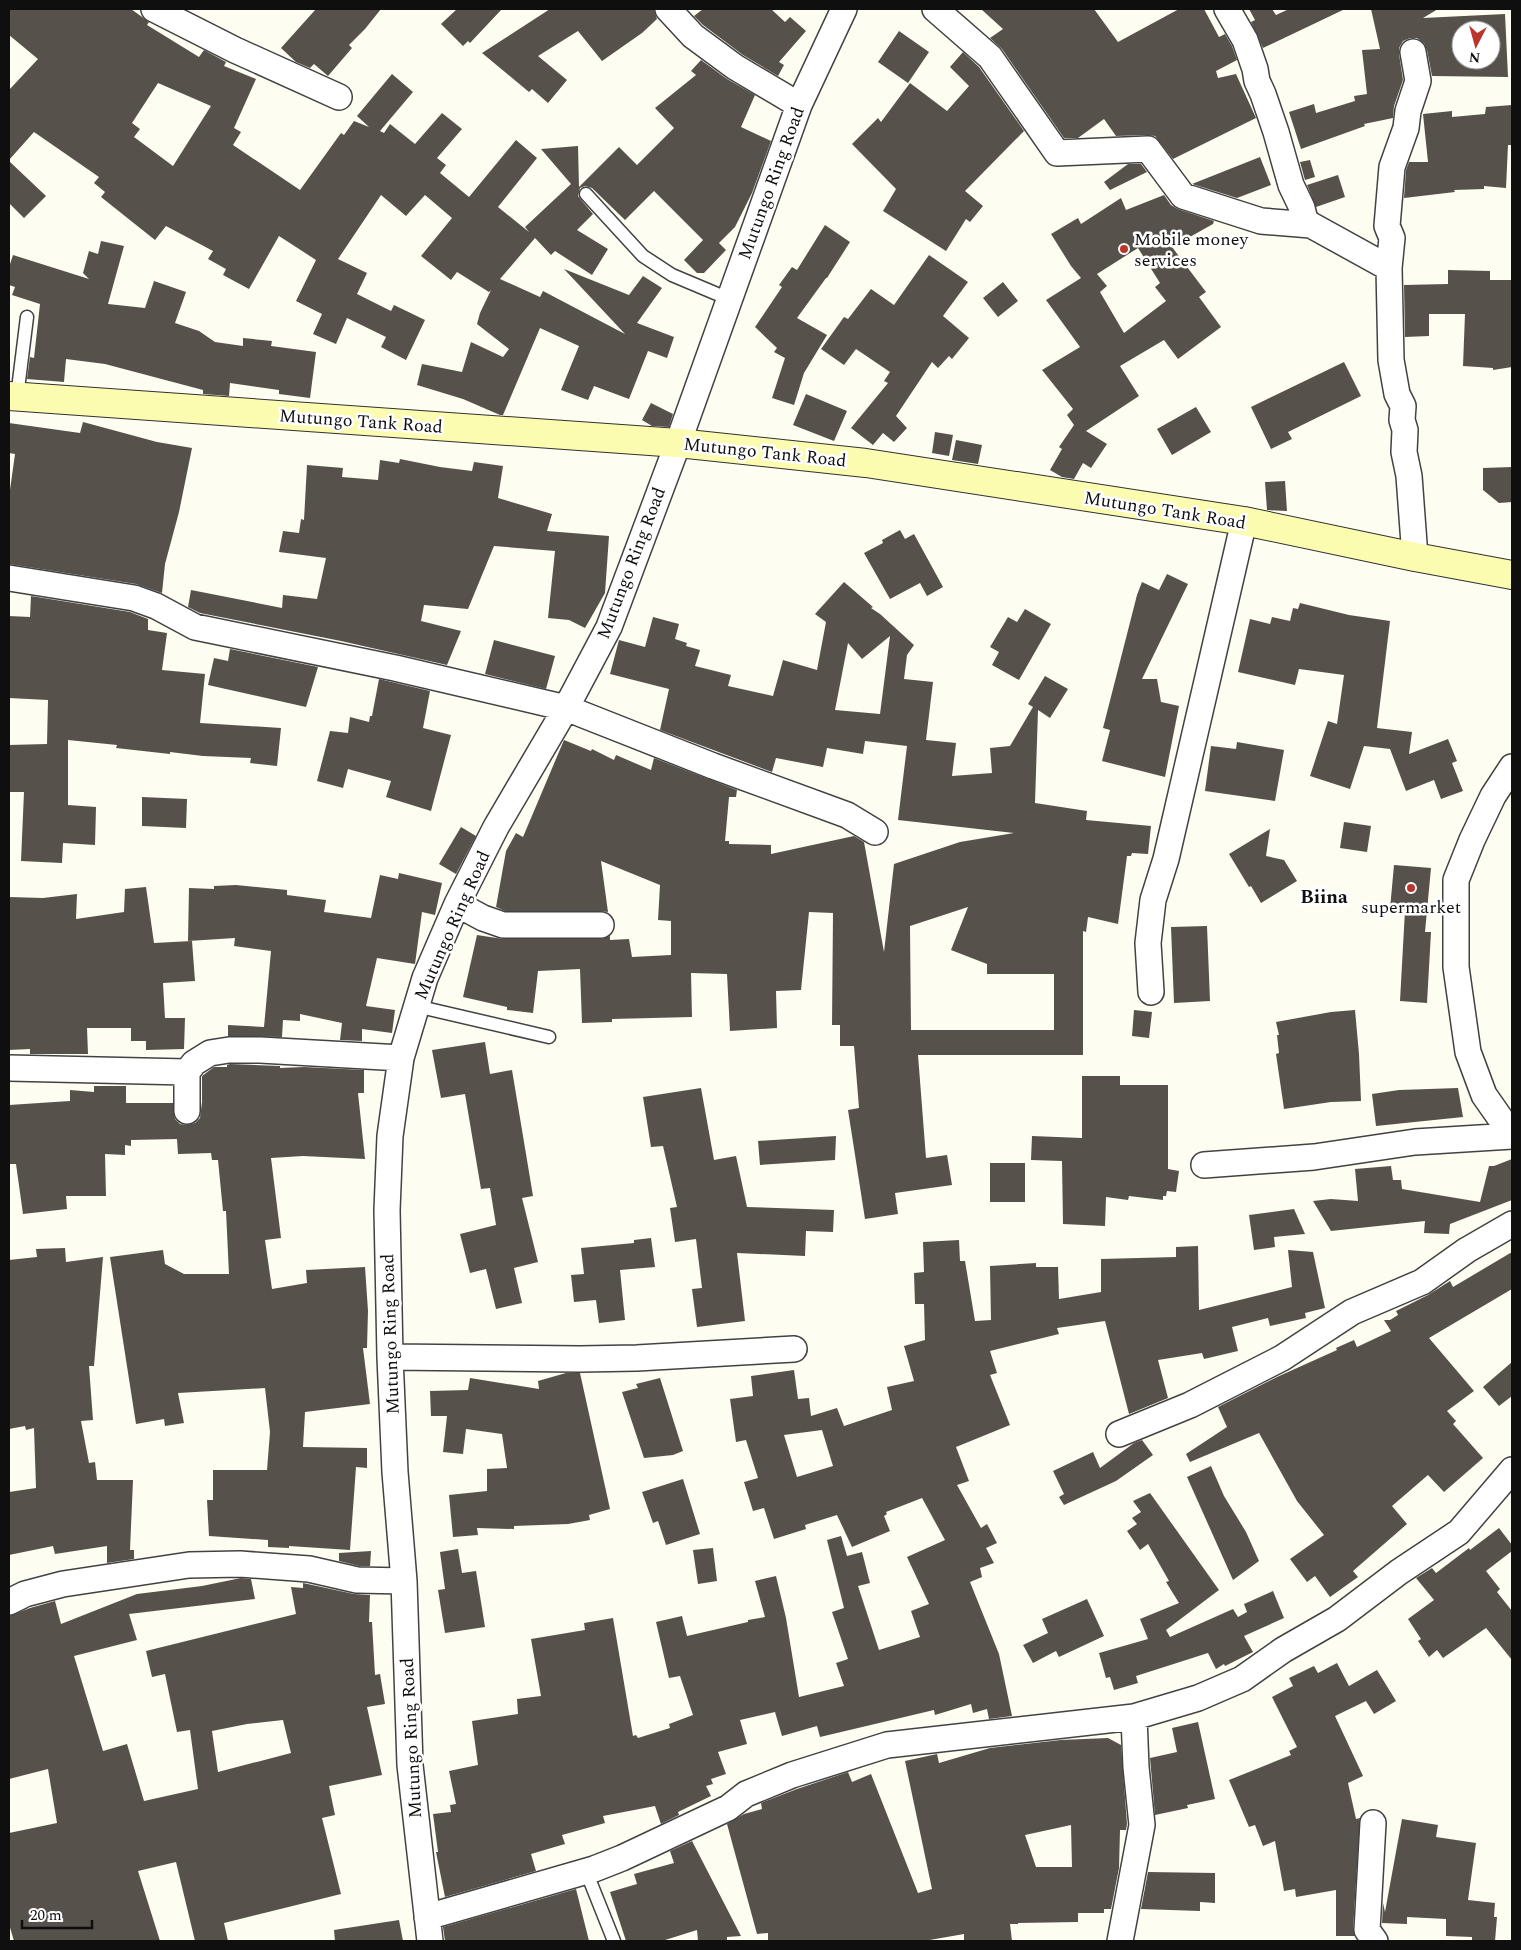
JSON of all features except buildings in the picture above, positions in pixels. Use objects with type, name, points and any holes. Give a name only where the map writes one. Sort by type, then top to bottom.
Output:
[{"type":"street","points":[[154,9],[235,50],[339,97]]},
{"type":"street","points":[[668,9],[692,36],[735,67],[799,106]]},
{"type":"street","name":"Mutungo Ring Road","points":[[428,1929],[410,1765],[404,1581],[395,1472],[390,1357],[387,1210],[390,1136],[400,1058],[425,978],[457,904],[496,827],[566,708],[609,627],[678,443],[799,106],[844,9]]},
{"type":"street","points":[[935,9],[990,56],[1057,153],[1148,149],[1182,196],[1261,221],[1311,225]]},
{"type":"street","points":[[1227,9],[1245,40],[1256,69],[1257,81],[1264,94],[1291,185],[1302,208],[1305,220],[1389,268]]},
{"type":"street","points":[[1413,52],[1418,81],[1408,111],[1406,128],[1392,167],[1387,226],[1392,238],[1389,268],[1391,360],[1397,394],[1403,406],[1404,452],[1409,476],[1415,557]]},
{"type":"street","name":"Mutungo Tank Road","points":[[13,396],[678,443],[866,463],[1244,521],[1512,576]]},
{"type":"street","points":[[1151,992],[1148,943],[1153,900],[1166,859],[1244,521]]},
{"type":"street","points":[[9,578],[134,598],[156,606],[194,627],[395,668],[566,708],[713,766],[847,815],[876,832]]},
{"type":"street","points":[[1512,767],[1493,796],[1456,880],[1456,967],[1468,1052],[1484,1095],[1512,1136]]},
{"type":"street","points":[[457,904],[483,918],[503,925],[601,925]]},
{"type":"street","points":[[187,1111],[187,1072],[194,1062],[210,1053],[229,1050],[260,1050],[400,1058]]},
{"type":"street","points":[[9,1068],[187,1072]]},
{"type":"street","points":[[1204,1165],[1314,1157],[1415,1142],[1512,1136]]},
{"type":"street","points":[[1119,1434],[1190,1405],[1282,1358],[1352,1312],[1422,1282],[1467,1250],[1512,1224]]},
{"type":"street","points":[[390,1357],[580,1359],[794,1349]]},
{"type":"street","points":[[428,1929],[586,1871],[648,1846],[728,1808],[746,1794],[792,1775],[887,1745],[1134,1716],[1198,1698],[1242,1679],[1283,1650],[1337,1619],[1399,1572],[1459,1532],[1512,1470]]},
{"type":"street","points":[[9,1602],[25,1594],[63,1584],[189,1565],[240,1564],[309,1570],[357,1580],[404,1581]]},
{"type":"street","points":[[1120,1941],[1142,1826],[1136,1767],[1134,1716]]},
{"type":"street","points":[[1373,1823],[1367,1930],[1375,1941]]},
{"type":"lane","points":[[586,194],[643,256],[672,276],[729,299]]},
{"type":"lane","points":[[13,396],[27,317]]},
{"type":"lane","points":[[416,1006],[549,1037]]},
{"type":"lane","points":[[586,1871],[614,1941]]},
{"type":"place","name":"Mobile money services","points":[[1124,249]]},
{"type":"place","name":"supermarket","points":[[1411,888]]},
{"type":"district","name":"Biina","points":[[1324,896]]}]
